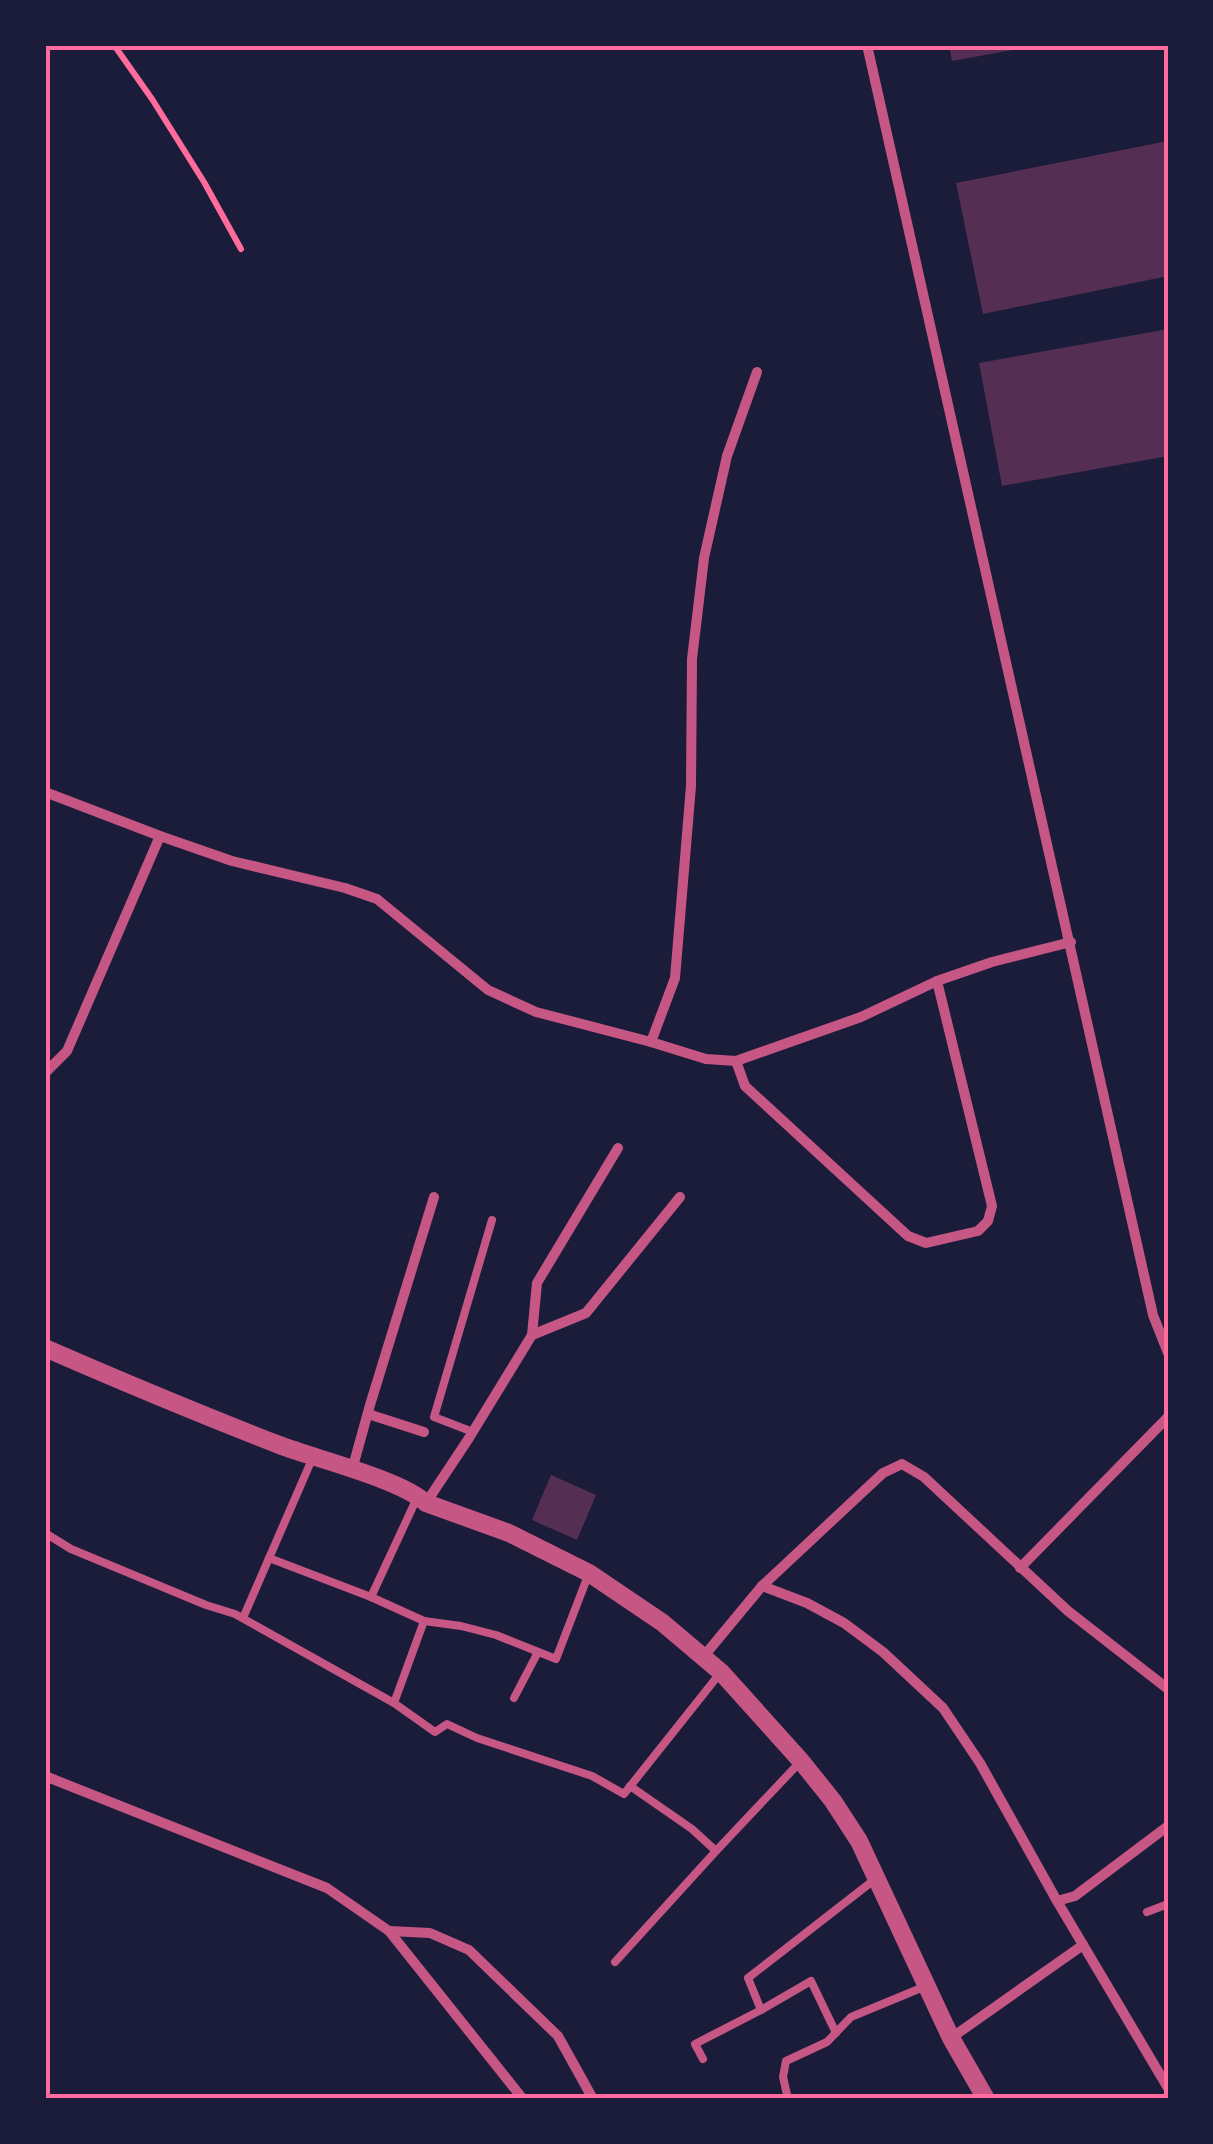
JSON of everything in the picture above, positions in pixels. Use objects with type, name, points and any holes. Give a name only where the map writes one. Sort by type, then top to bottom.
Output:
[{"type":"street","points":[[867,45],[1154,1315],[1168,1352]]},
{"type":"street","points":[[650,1042],[675,978],[691,786],[692,659],[704,558],[727,456],[757,372]]},
{"type":"street","points":[[45,792],[232,861],[377,899],[488,990],[536,1012],[706,1059],[736,1061],[861,1016],[992,962],[1071,942]]},
{"type":"street","points":[[45,1073],[67,1051],[160,836]]},
{"type":"street","points":[[736,1061],[745,1086],[908,1236],[926,1243],[978,1231],[988,1221],[992,1206],[937,982]]},
{"type":"street","points":[[422,1500],[473,1432],[532,1335],[537,1283],[618,1148]]},
{"type":"street","points":[[532,1335],[586,1312],[680,1196]]},
{"type":"street","points":[[352,1470],[434,1197]]},
{"type":"street","points":[[45,1348],[145,1392],[509,1533],[590,1573],[663,1623],[721,1672],[833,1801],[878,1877],[950,2038],[986,2099]]},
{"type":"street","points":[[368,1414],[424,1432]]},
{"type":"street","points":[[1020,1568],[1168,1417]]},
{"type":"street","points":[[704,1656],[762,1586],[883,1472],[902,1464],[924,1477],[1068,1611],[1168,1689]]},
{"type":"street","points":[[762,1586],[807,1603],[844,1623],[883,1652],[943,1708],[980,1763],[1168,2088]]},
{"type":"street","points":[[45,1776],[327,1888],[389,1931],[524,2099]]},
{"type":"street","points":[[1057,1901],[1075,1896],[1168,1826]]},
{"type":"street","points":[[389,1931],[430,1934],[469,1950],[558,2036],[593,2099]]},
{"type":"street","points":[[950,2038],[1083,1945]]},
{"type":"lane","points":[[473,1432],[434,1417],[492,1220]]},
{"type":"lane","points":[[243,1618],[313,1457]]},
{"type":"lane","points":[[370,1597],[422,1500]]},
{"type":"lane","points":[[45,1533],[71,1550],[243,1618],[394,1703],[435,1732],[447,1724],[477,1738],[592,1776],[624,1794],[721,1672]]},
{"type":"lane","points":[[269,1558],[424,1621],[496,1635],[556,1658],[590,1573]]},
{"type":"lane","points":[[394,1703],[424,1621]]},
{"type":"lane","points":[[514,1698],[538,1652]]},
{"type":"lane","points":[[615,1962],[801,1760]]},
{"type":"lane","points":[[630,1786],[692,1828],[716,1851]]},
{"type":"lane","points":[[761,2010],[748,1978],[878,1877]]},
{"type":"lane","points":[[1147,1912],[1168,1904]]},
{"type":"lane","points":[[703,2059],[695,2044],[811,1981],[836,2033]]},
{"type":"lane","points":[[788,2099],[783,2077],[786,2060],[826,2042],[851,2017],[926,1986]]},
{"type":"path","points":[[114,45],[204,182],[241,249]]},
{"type":"building","points":[[949,45],[1029,45],[1029,47],[952,61]]},
{"type":"building","points":[[1168,141],[1168,276],[983,314],[956,183]]},
{"type":"building","points":[[1168,329],[1168,456],[1002,486],[979,363]]},
{"type":"building","points":[[551,1475],[596,1495],[577,1540],[532,1520]]}]
